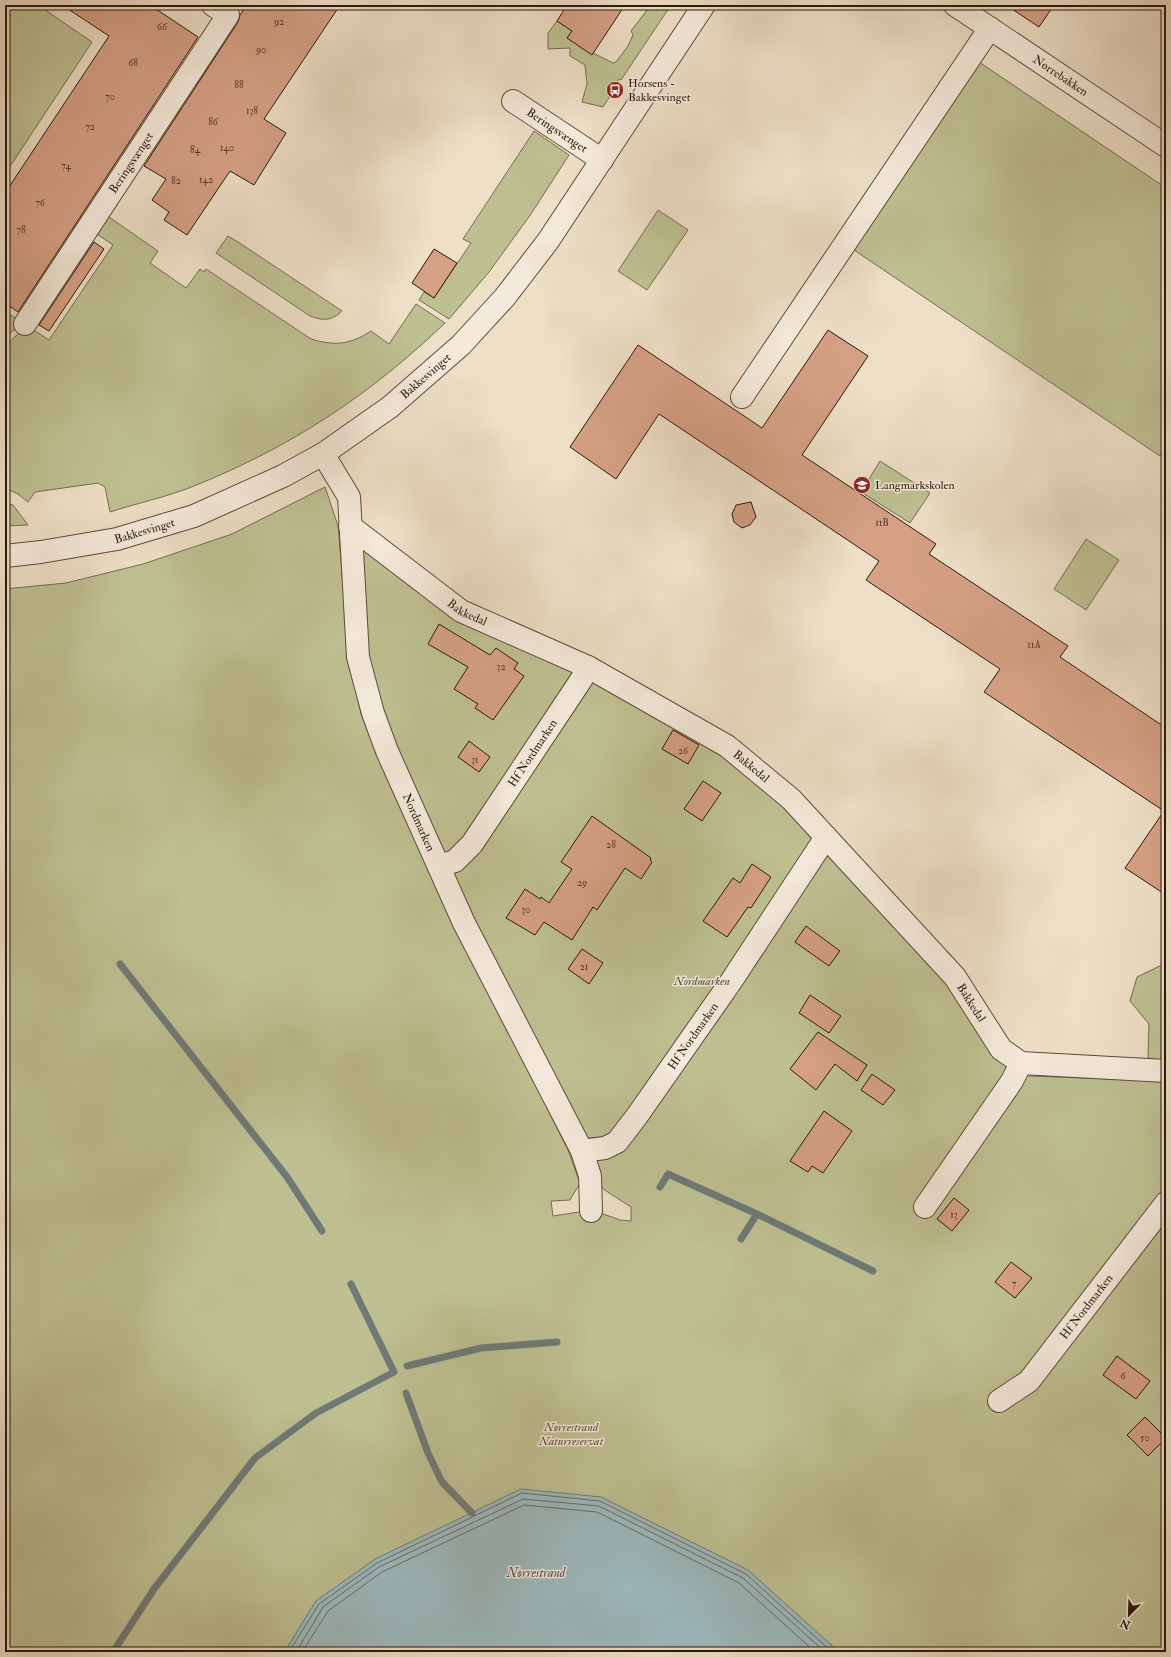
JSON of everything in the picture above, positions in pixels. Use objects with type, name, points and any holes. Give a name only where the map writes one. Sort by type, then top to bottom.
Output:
[{"type":"street","name":"Beringsvænget","points":[[25,324],[228,15],[214,5]]},
{"type":"street","name":"Bakkesvinget","points":[[5,556],[41,552],[117,539],[194,516],[282,476],[323,454],[390,407],[461,345],[505,297],[543,247],[704,5]]},
{"type":"street","name":"Nørrebakken","points":[[955,5],[1166,146]]},
{"type":"street","points":[[742,397],[990,28]]},
{"type":"street","name":"Beringsvænget","points":[[513,101],[602,160]]},
{"type":"street","points":[[323,454],[349,497],[350,526]]},
{"type":"street","name":"Bakkedal","points":[[350,526],[461,611],[588,667],[727,746],[791,799],[955,977],[1001,1049],[1021,1063]]},
{"type":"street","name":"Nordmarken","points":[[350,526],[358,657],[373,713],[387,751],[468,930],[582,1151],[590,1176],[591,1211]]},
{"type":"street","name":"Hf Nordmarken","points":[[439,866],[455,861],[461,857],[472,844],[588,667]]},
{"type":"street","name":"Hf Nordmarken","points":[[582,1151],[605,1148],[617,1142],[732,980],[826,837]]},
{"type":"street","points":[[925,1207],[1012,1081],[1021,1063],[1166,1071]]},
{"type":"street","name":"Hf Nordmarken","points":[[999,1401],[1029,1381],[1166,1203]]},
{"type":"green space","points":[[5,5],[38,5],[92,42],[5,174]]},
{"type":"green space","points":[[651,5],[671,5],[621,80],[619,79],[617,82],[619,83],[617,85],[613,83],[609,91],[612,93],[603,107],[582,102],[587,84],[585,65],[570,56],[570,48],[548,49],[548,33],[557,21],[572,31],[567,38],[613,63],[616,62],[628,46],[633,35],[631,31]]},
{"type":"green space","points":[[976,60],[1166,188],[1166,447],[1160,456],[851,248]]},
{"type":"green space","points":[[534,131],[569,155],[531,214],[489,272],[449,319],[419,300],[424,292],[434,298],[471,243],[463,239]]},
{"type":"green space","points":[[658,210],[688,230],[647,290],[618,271]]},
{"type":"green space","points":[[106,215],[158,251],[150,263],[186,288],[200,269],[204,272],[206,269],[311,339],[327,343],[342,343],[349,342],[371,331],[389,344],[416,304],[445,323],[388,373],[328,417],[264,454],[230,471],[184,490],[110,512],[105,487],[98,483],[35,492],[28,502],[18,494],[5,488],[5,346],[27,326],[49,340],[113,245],[94,232]]},
{"type":"green space","points":[[228,236],[342,311],[335,317],[327,319],[319,319],[310,316],[216,253]]},
{"type":"green space","points":[[5,311],[21,322],[5,339]]},
{"type":"green space","points":[[880,461],[930,493],[910,523],[861,492]]},
{"type":"green space","name":"Nørrestrand Naturreservat","points":[[325,487],[338,526],[349,656],[361,714],[377,754],[456,924],[568,1150],[580,1183],[570,1200],[551,1201],[553,1216],[592,1210],[620,1220],[631,1221],[631,1207],[603,1189],[589,1158],[610,1136],[582,1139],[522,1024],[392,739],[363,639],[356,546],[376,553],[598,683],[714,748],[773,796],[949,981],[994,1057],[1029,1076],[1166,1081],[1166,1652],[5,1652],[5,589],[66,583],[143,564],[232,534]]},
{"type":"green space","points":[[5,504],[13,505],[28,525],[5,526]]},
{"type":"green space","points":[[1086,539],[1119,560],[1086,610],[1054,589]]},
{"type":"green space","points":[[1166,963],[1166,1047],[1163,1061],[1148,1058],[1149,1024],[1130,1001],[1137,977]]},
{"type":"water","name":"Nørrestrand","points":[[521,1489],[601,1497],[748,1570],[839,1652],[287,1652],[288,1646],[316,1601],[375,1559]]},
{"type":"building","points":[[62,5],[150,5],[198,37],[18,312],[5,303],[5,193],[109,36]]},
{"type":"building","points":[[247,5],[340,5],[264,119],[286,133],[254,185],[230,171],[187,235],[164,220],[169,212],[152,200],[166,179],[144,166],[238,22],[240,15]]},
{"type":"building","points":[[567,5],[625,5],[592,55],[567,38],[572,31],[557,21]]},
{"type":"building","points":[[1006,5],[1054,5],[1039,27]]},
{"type":"building","points":[[94,242],[104,249],[49,331],[39,325]]},
{"type":"building","points":[[434,249],[457,263],[434,298],[412,283]]},
{"type":"building","points":[[828,330],[868,356],[802,455],[936,544],[929,554],[1068,646],[1060,657],[1166,728],[1166,895],[1125,868],[1164,811],[984,692],[1000,669],[866,580],[879,561],[659,414],[616,479],[570,447],[638,345],[762,428]]},
{"type":"building","points":[[751,502],[756,517],[750,525],[742,528],[734,522],[732,514],[736,505]]},
{"type":"building","points":[[439,624],[490,655],[496,648],[518,663],[514,669],[524,676],[493,720],[475,708],[478,704],[454,689],[468,667],[428,644]]},
{"type":"building","points":[[673,730],[699,745],[688,764],[662,749]]},
{"type":"building","points":[[469,741],[490,757],[479,772],[458,757]]},
{"type":"building","points":[[703,781],[721,793],[702,821],[684,809]]},
{"type":"building","points":[[592,816],[651,858],[650,860],[652,862],[641,879],[625,868],[597,910],[593,907],[572,940],[544,922],[535,935],[506,918],[525,889],[549,903],[572,869],[561,862]]},
{"type":"building","points":[[752,864],[771,877],[751,908],[748,907],[727,937],[703,921],[733,878],[740,883]]},
{"type":"building","points":[[806,926],[840,951],[829,966],[795,942]]},
{"type":"building","points":[[582,949],[603,963],[589,984],[568,969]]},
{"type":"building","points":[[810,995],[841,1016],[829,1033],[799,1013]]},
{"type":"building","points":[[818,1032],[867,1065],[857,1081],[835,1064],[816,1090],[790,1069]]},
{"type":"building","points":[[872,1074],[895,1090],[883,1105],[861,1090]]},
{"type":"building","points":[[824,1111],[852,1131],[823,1173],[812,1166],[808,1172],[790,1161]]},
{"type":"building","points":[[954,1198],[969,1210],[952,1231],[937,1219]]},
{"type":"building","points":[[1011,1262],[1032,1278],[1015,1298],[995,1282]]},
{"type":"building","points":[[1117,1356],[1150,1381],[1136,1399],[1103,1375]]},
{"type":"building","points":[[1145,1417],[1166,1438],[1148,1456],[1127,1435]]},
{"type":"waterway","points":[[120,964],[287,1177],[322,1231]]},
{"type":"waterway","points":[[660,1187],[668,1174],[757,1214],[741,1239]]},
{"type":"waterway","points":[[757,1214],[873,1271]]},
{"type":"waterway","points":[[113,1652],[154,1589],[255,1458],[316,1413],[394,1372],[351,1284]]},
{"type":"waterway","points":[[407,1366],[481,1348],[557,1342]]},
{"type":"waterway","points":[[406,1393],[428,1453],[442,1482],[472,1513]]},
{"type":"place","name":"Horsens - Bakkesvinget","points":[[615,90]]},
{"type":"place","name":"Langmarkskolen","points":[[862,485]]}]
